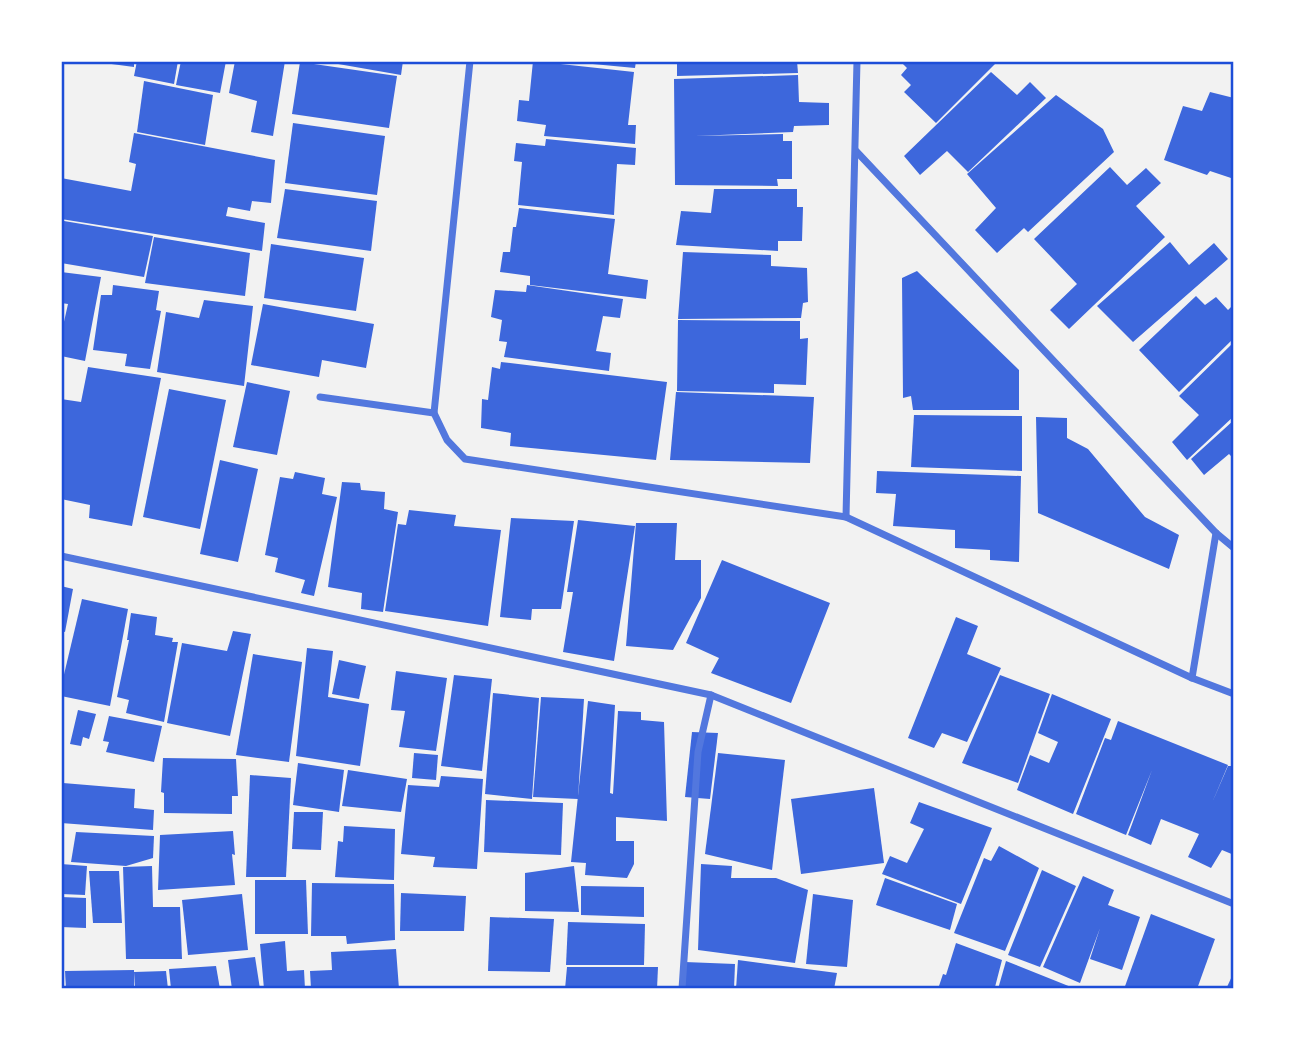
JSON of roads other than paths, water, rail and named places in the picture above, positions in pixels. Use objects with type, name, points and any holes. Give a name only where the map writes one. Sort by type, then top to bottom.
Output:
[{"type":"street","points":[[470,61],[434,413],[447,440],[465,459],[846,517],[1192,678],[1234,694]]},
{"type":"street","points":[[846,517],[857,61]]},
{"type":"street","points":[[856,151],[1216,533],[1234,548]]},
{"type":"street","points":[[320,397],[434,413]]},
{"type":"street","points":[[1192,678],[1216,533]]},
{"type":"street","points":[[61,556],[711,695],[1234,904]]},
{"type":"street","points":[[682,989],[698,752],[711,695]]}]
